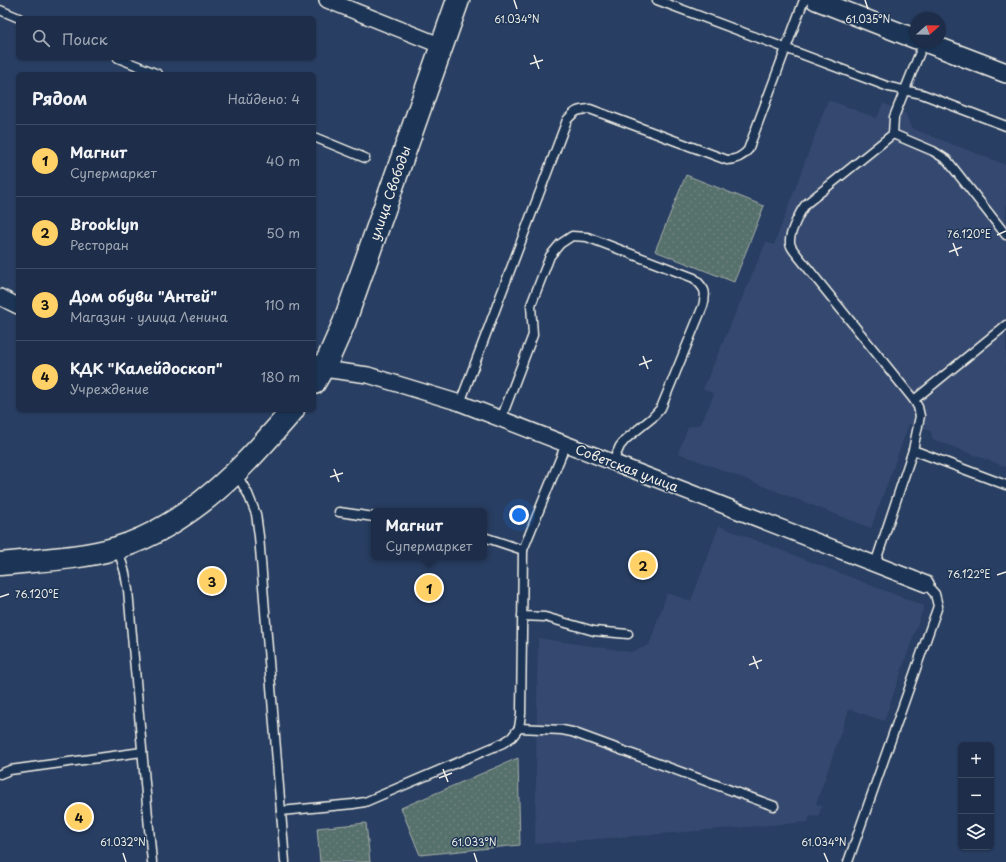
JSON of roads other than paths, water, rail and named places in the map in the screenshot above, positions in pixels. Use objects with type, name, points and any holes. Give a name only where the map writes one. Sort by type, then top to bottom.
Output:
[{"type":"main road","name":"улица Свободы","points":[[318,376],[344,323],[458,0]]},
{"type":"main road","points":[[0,564],[92,554],[117,548],[139,540],[178,519],[216,491],[236,473],[291,412]]},
{"type":"street","points":[[326,0],[442,46]]},
{"type":"street","points":[[816,0],[849,9],[910,35]]},
{"type":"street","points":[[940,48],[1006,73]]},
{"type":"street","points":[[0,297],[16,305]]},
{"type":"street","name":"Советская улица","points":[[318,376],[368,375],[460,403],[926,584]]},
{"type":"lane","points":[[657,0],[889,87],[922,94],[1006,126]]},
{"type":"lane","points":[[460,403],[567,120],[580,109],[590,109],[727,160],[735,160],[744,155],[748,150],[804,0]]},
{"type":"lane","points":[[0,10],[16,17]]},
{"type":"lane","points":[[875,564],[913,450],[920,416],[918,407],[914,400],[794,251],[790,241],[790,236],[800,211],[806,204],[892,134],[894,117],[922,48]]},
{"type":"lane","points":[[123,60],[153,72]]},
{"type":"lane","points":[[892,134],[933,151],[946,160],[1006,234]]},
{"type":"lane","points":[[316,138],[365,158]]},
{"type":"lane","points":[[501,419],[534,335],[531,305],[550,256],[560,244],[572,236],[595,239],[694,278],[702,286],[706,296],[661,408],[652,418],[626,439],[620,446],[613,462]]},
{"type":"lane","points":[[914,400],[1006,325]]},
{"type":"lane","points":[[280,811],[365,802],[503,743],[512,737],[519,728],[521,714],[523,550],[566,444]]},
{"type":"lane","points":[[913,450],[1006,485]]},
{"type":"lane","points":[[236,473],[248,494],[256,514],[259,536],[285,862]]},
{"type":"lane","points":[[339,512],[371,517]]},
{"type":"lane","points":[[487,538],[523,550]]},
{"type":"lane","points":[[117,548],[125,573],[128,590],[152,862]]},
{"type":"lane","points":[[848,862],[938,606],[935,594],[926,584]]},
{"type":"lane","points":[[522,616],[545,617],[594,631],[628,634]]},
{"type":"lane","points":[[519,728],[562,730],[572,732],[774,806]]},
{"type":"lane","points":[[0,774],[10,770],[142,752]]},
{"type":"place","name":"Brooklyn","points":[[643,565]]},
{"type":"place","name":"Дом обуви \"Антей\"","points":[[212,581]]},
{"type":"place","name":"Магнит","points":[[429,588]]},
{"type":"place","name":"КДК \"Калейдоскоп\"","points":[[79,817]]}]
